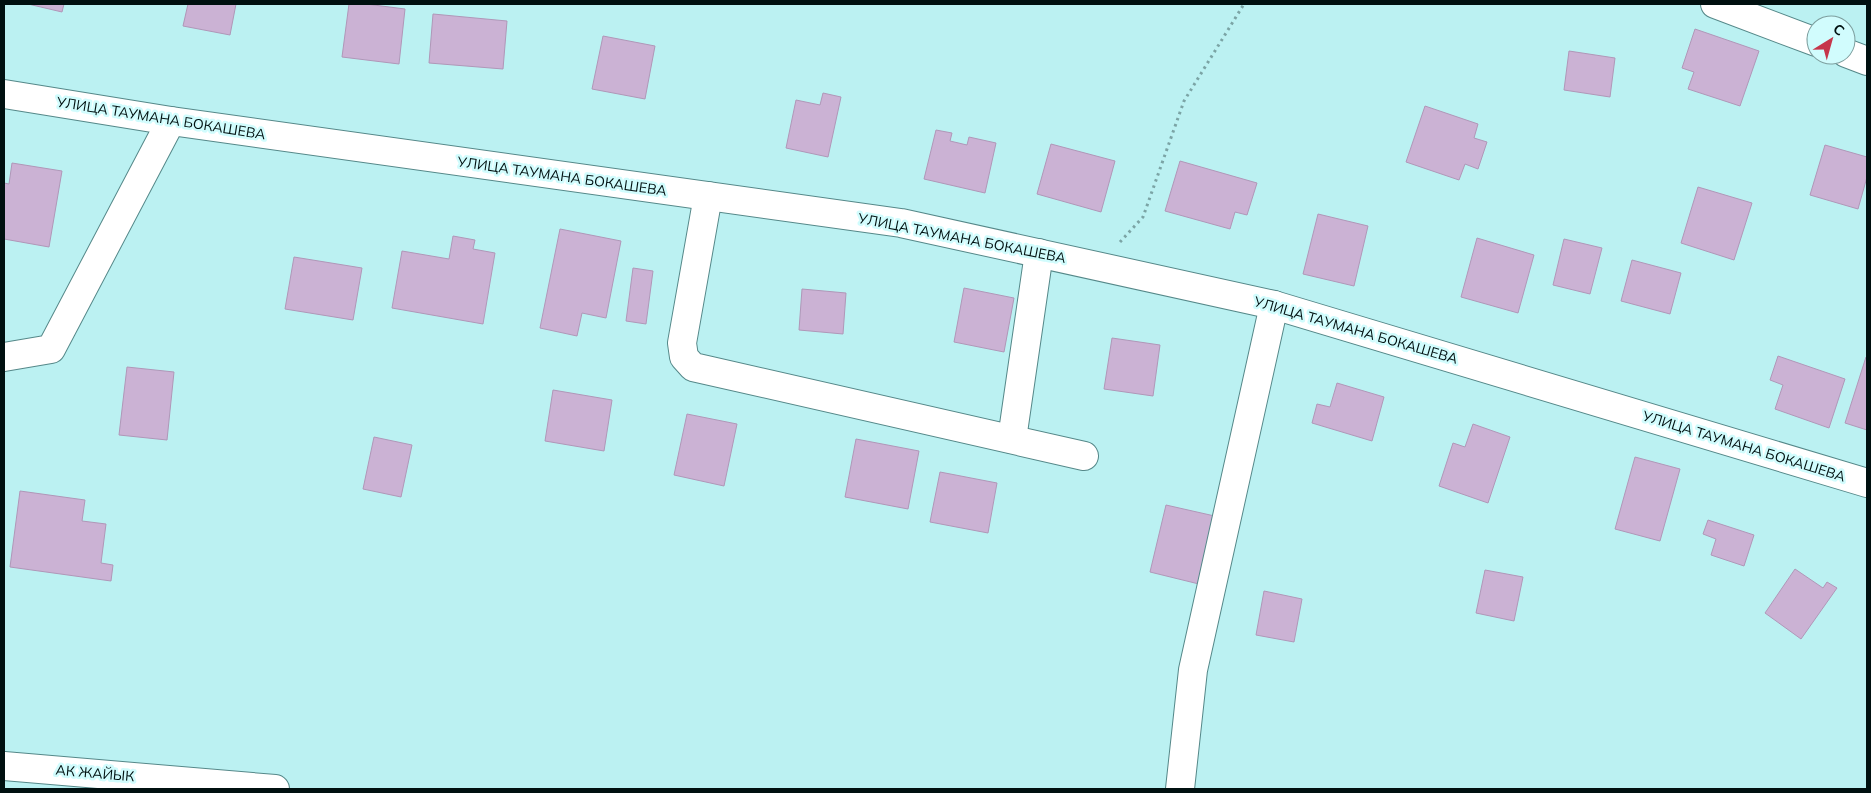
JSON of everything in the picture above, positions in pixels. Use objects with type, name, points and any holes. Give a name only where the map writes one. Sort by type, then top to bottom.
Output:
[{"type":"street","points":[[1715,4],[1806,38]]},
{"type":"street","name":"УЛИЦА ТАУМАНА БОКАШЕВА","points":[[4,94],[171,121],[901,223],[1274,304],[1867,483]]},
{"type":"street","points":[[4,356],[51,349],[171,121]]},
{"type":"street","points":[[708,196],[682,343],[684,357],[693,367],[1084,456]]},
{"type":"street","points":[[1012,440],[1039,253]]},
{"type":"street","points":[[1180,789],[1193,670],[1274,304]]},
{"type":"street","name":"АК ЖАЙЫК","points":[[4,766],[275,789]]},
{"type":"path","points":[[1097,266],[1143,217],[1184,101],[1244,4]]},
{"type":"building","points":[[28,4],[64,4],[62,12]]},
{"type":"building","points":[[188,4],[236,4],[230,35],[183,26]]},
{"type":"building","points":[[349,4],[366,4],[405,9],[399,64],[342,57]]},
{"type":"building","points":[[433,14],[507,21],[503,69],[429,63]]},
{"type":"building","points":[[1695,29],[1759,51],[1740,106],[1688,89],[1694,72],[1682,68]]},
{"type":"building","points":[[603,36],[655,46],[645,99],[592,89]]},
{"type":"building","points":[[1569,51],[1615,58],[1610,97],[1564,90]]},
{"type":"building","points":[[823,93],[841,97],[828,157],[786,148],[796,100],[820,105]]},
{"type":"building","points":[[1425,106],[1478,124],[1474,138],[1487,142],[1478,169],[1465,164],[1459,180],[1406,162]]},
{"type":"building","points":[[936,130],[952,133],[950,141],[967,145],[969,137],[996,143],[985,193],[924,179]]},
{"type":"building","points":[[1051,144],[1115,161],[1101,212],[1037,194]]},
{"type":"building","points":[[1825,145],[1867,157],[1867,177],[1858,209],[1810,195]]},
{"type":"building","points":[[1180,161],[1257,183],[1247,215],[1235,212],[1230,229],[1165,211]]},
{"type":"building","points":[[12,163],[62,171],[49,247],[4,239],[4,183],[9,184]]},
{"type":"building","points":[[1698,187],[1752,203],[1734,260],[1681,243]]},
{"type":"building","points":[[1318,214],[1368,226],[1354,286],[1303,274]]},
{"type":"building","points":[[560,229],[621,241],[606,318],[582,313],[577,336],[540,328]]},
{"type":"building","points":[[453,236],[475,240],[473,249],[495,253],[483,324],[392,308],[402,251],[449,259]]},
{"type":"building","points":[[1477,238],[1534,255],[1518,313],[1461,297]]},
{"type":"building","points":[[1564,239],[1602,248],[1590,294],[1553,285]]},
{"type":"building","points":[[294,257],[362,268],[353,320],[285,309]]},
{"type":"building","points":[[1632,260],[1681,273],[1670,314],[1621,301]]},
{"type":"building","points":[[633,268],[653,271],[646,324],[626,321]]},
{"type":"building","points":[[964,288],[1014,298],[1004,352],[954,342]]},
{"type":"building","points":[[802,289],[846,293],[843,334],[799,330]]},
{"type":"building","points":[[1112,338],[1160,345],[1153,396],[1104,389]]},
{"type":"building","points":[[1778,356],[1845,379],[1829,428],[1775,409],[1783,385],[1770,380]]},
{"type":"building","points":[[1867,357],[1867,430],[1845,423]]},
{"type":"building","points":[[127,367],[174,372],[167,440],[119,435]]},
{"type":"building","points":[[1337,383],[1384,397],[1372,441],[1312,423],[1317,404],[1330,407]]},
{"type":"building","points":[[553,390],[612,400],[604,451],[545,441]]},
{"type":"building","points":[[687,414],[737,424],[724,486],[674,475]]},
{"type":"building","points":[[1473,424],[1510,437],[1488,503],[1439,486],[1453,443],[1465,447]]},
{"type":"building","points":[[374,437],[412,445],[401,497],[363,489]]},
{"type":"building","points":[[856,439],[919,451],[908,509],[845,497]]},
{"type":"building","points":[[1635,457],[1680,469],[1660,541],[1615,529]]},
{"type":"building","points":[[940,472],[997,483],[988,533],[930,522]]},
{"type":"building","points":[[20,491],[85,500],[82,521],[106,524],[101,563],[113,565],[111,581],[10,567]]},
{"type":"building","points":[[1166,505],[1219,517],[1203,585],[1150,572]]},
{"type":"building","points":[[1708,520],[1754,535],[1744,566],[1711,555],[1716,539],[1703,534]]},
{"type":"building","points":[[1795,569],[1823,588],[1827,582],[1837,588],[1801,639],[1765,613]]},
{"type":"building","points":[[1485,570],[1523,577],[1514,621],[1476,613]]},
{"type":"building","points":[[1264,591],[1302,599],[1294,642],[1256,635]]}]
